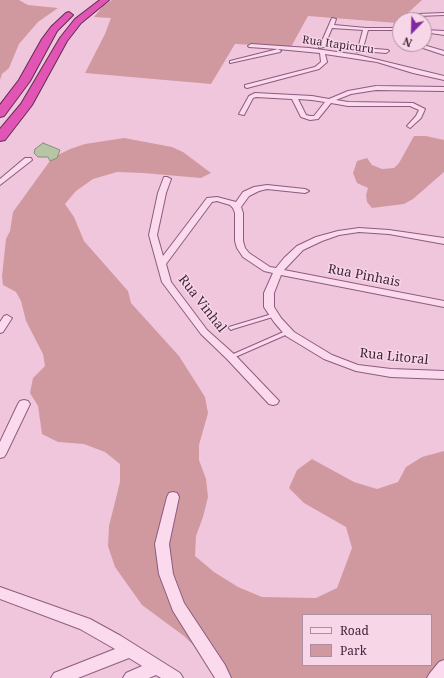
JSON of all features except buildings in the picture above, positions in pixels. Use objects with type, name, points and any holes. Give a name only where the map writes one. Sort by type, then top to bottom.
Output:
[{"type":"highway","points":[[0,137],[26,105],[63,40],[78,22],[103,1]]},
{"type":"highway","points":[[0,113],[24,81],[54,29],[83,4]]},
{"type":"street","points":[[432,14],[444,14]]},
{"type":"street","points":[[247,86],[317,68],[322,65],[324,62],[321,49],[334,19]]},
{"type":"street","points":[[331,26],[392,33]]},
{"type":"street","points":[[366,30],[392,29]]},
{"type":"street","points":[[366,30],[360,50],[386,52]]},
{"type":"street","points":[[432,32],[444,33]]},
{"type":"street","name":"Rua Itapicuru","points":[[252,46],[291,49],[321,49],[378,61],[415,72],[444,78]]},
{"type":"street","points":[[232,62],[291,49]]},
{"type":"street","points":[[432,49],[444,53]]},
{"type":"street","points":[[294,97],[303,116],[316,118],[329,101],[344,93],[362,89],[402,88],[444,90]]},
{"type":"street","points":[[242,114],[251,97],[255,95],[294,97],[348,104],[411,104],[419,106],[422,110],[422,114],[410,126]]},
{"type":"street","points":[[0,183],[28,160]]},
{"type":"street","name":"Rua Vinhal","points":[[167,179],[162,193],[153,235],[167,282],[204,332],[231,357],[273,401]]},
{"type":"street","points":[[237,207],[246,194],[257,189],[267,187],[305,191]]},
{"type":"street","points":[[162,263],[210,200],[217,199],[233,203],[237,207],[239,213],[239,241],[241,248],[246,255],[257,264],[278,272]]},
{"type":"street","name":"Rua Litoral","points":[[444,241],[389,232],[359,230],[338,233],[319,239],[300,248],[287,260],[278,272],[269,293],[269,307],[288,332],[328,357],[356,368],[391,373],[444,375]]},
{"type":"street","name":"Rua Pinhais","points":[[278,272],[444,304]]},
{"type":"street","points":[[0,330],[7,318]]},
{"type":"street","points":[[0,454],[24,404]]},
{"type":"street","points":[[173,497],[162,544],[166,574],[178,606],[220,670],[223,678]]},
{"type":"street","points":[[0,594],[85,624],[175,678]]},
{"type":"street","points":[[59,678],[130,650]]},
{"type":"street","points":[[131,678],[157,667]]},
{"type":"street","points":[[435,678],[444,667]]},
{"type":"lane","points":[[230,328],[274,315]]},
{"type":"lane","points":[[231,357],[288,332]]},
{"type":"green space","points":[[0,0],[19,0],[28,5],[58,8],[38,22],[19,44],[9,68],[2,74],[0,80]]},
{"type":"green space","points":[[112,0],[422,0],[409,12],[392,12],[392,23],[308,16],[291,47],[235,44],[211,84],[85,73],[105,34],[111,18],[94,17],[103,6]]},
{"type":"green space","points":[[414,136],[426,136],[444,140],[444,172],[413,199],[404,204],[372,208],[367,202],[366,195],[368,188],[357,183],[353,173],[357,161],[367,158],[372,165],[382,169],[394,168],[399,163]]},
{"type":"green space","points":[[124,138],[172,147],[183,152],[211,173],[201,178],[117,172],[93,179],[76,191],[65,204],[74,217],[84,241],[128,291],[131,303],[179,356],[205,397],[208,413],[199,445],[199,460],[206,479],[208,497],[196,536],[195,556],[214,572],[238,587],[262,597],[316,598],[337,588],[352,548],[346,527],[304,503],[289,488],[297,470],[312,459],[354,482],[377,489],[398,482],[406,467],[422,457],[444,451],[444,675],[440,678],[227,678],[184,636],[142,605],[115,567],[108,546],[109,526],[120,482],[120,464],[105,452],[84,444],[58,442],[42,434],[38,406],[30,393],[33,378],[45,366],[43,354],[26,321],[21,301],[16,292],[3,285],[2,276],[6,239],[10,231],[13,212],[52,158],[70,149],[85,144]]},
{"type":"shaded area","points":[[43,143],[60,150],[57,158],[50,161],[48,157],[38,157],[34,153],[35,149]]}]
